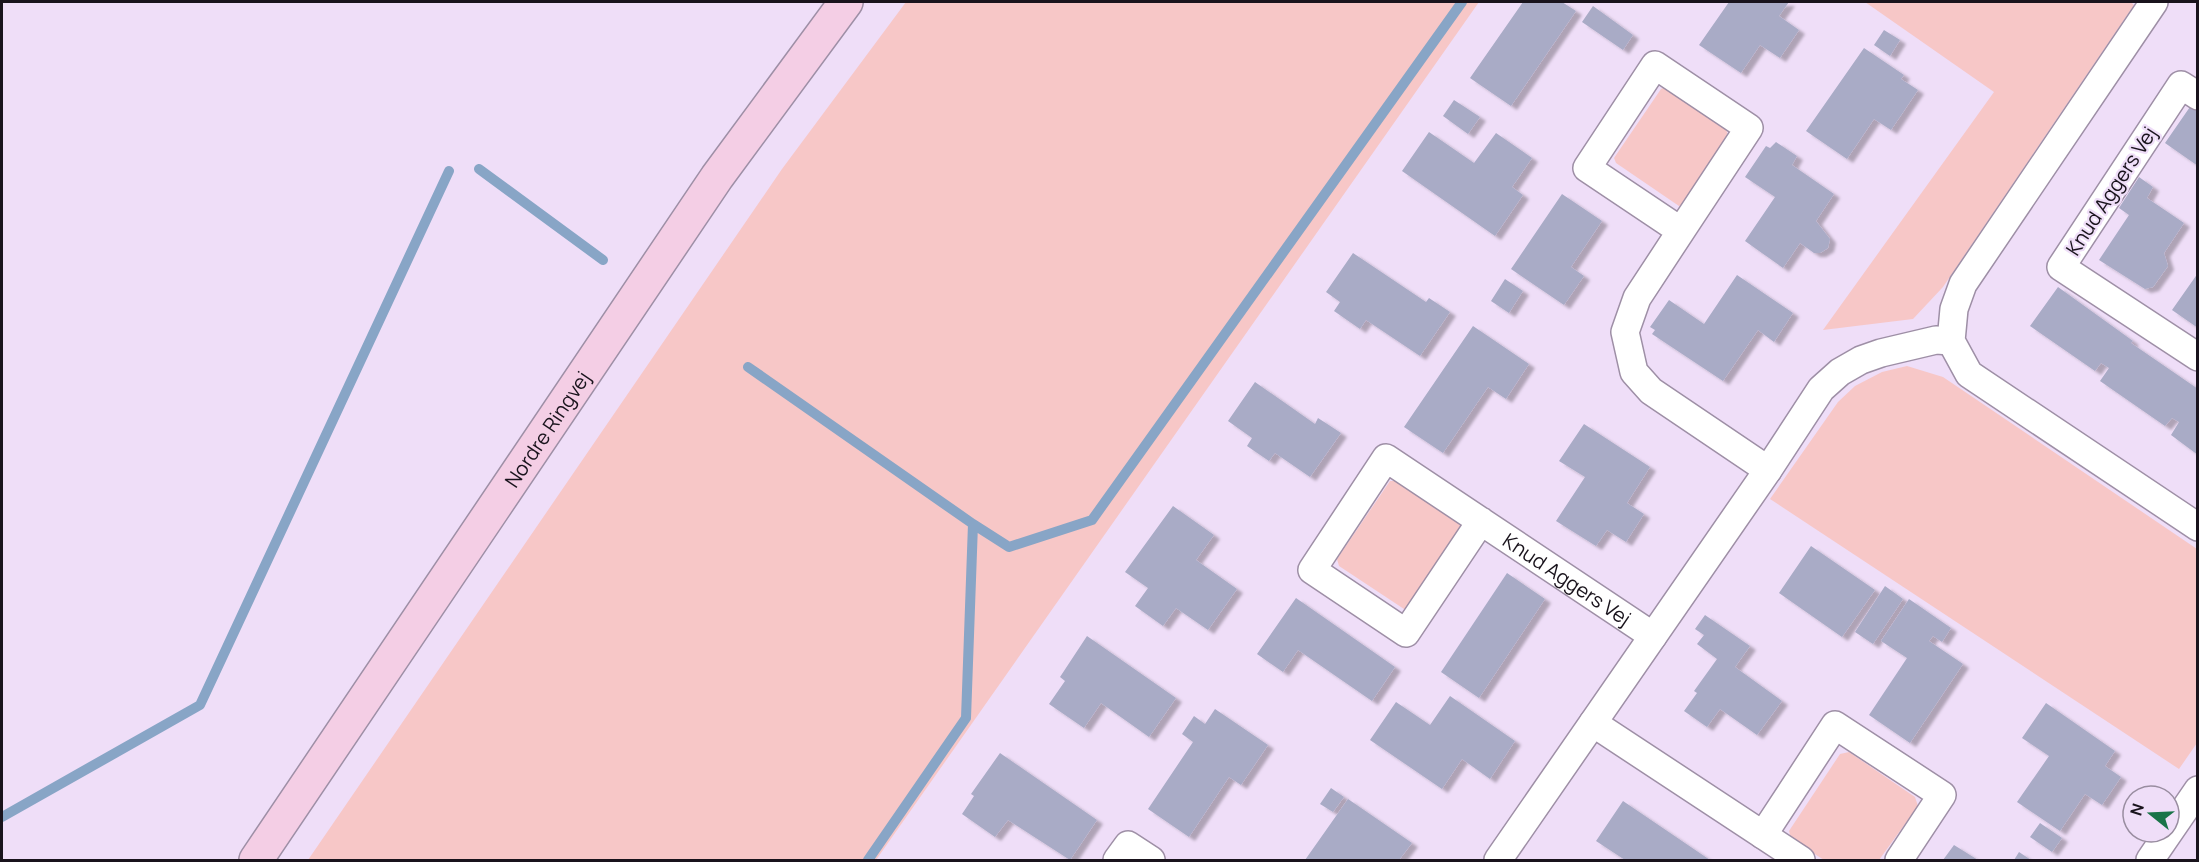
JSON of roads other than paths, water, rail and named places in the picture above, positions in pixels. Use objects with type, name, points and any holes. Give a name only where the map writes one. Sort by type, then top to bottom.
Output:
[{"type":"main road","name":"Nordre Ringvej","points":[[256,861],[717,177],[846,2]]},
{"type":"street","points":[[2154,2],[1962,284],[1954,309],[1951,341],[1969,374],[2198,527]]},
{"type":"street","points":[[1681,231],[1587,168],[1655,65],[1749,128],[1681,231],[1636,298],[1625,332],[1634,372],[1651,391],[1768,470]]},
{"type":"street","name":"Knud Aggers Vej","points":[[2198,96],[2181,85],[2061,267],[2198,357]]},
{"type":"street","points":[[1498,861],[1768,470],[1821,389],[1840,372],[1881,352],[1936,340],[1951,341]]},
{"type":"street","name":"Knud Aggers Vej","points":[[1481,521],[1406,633],[1312,570],[1386,458],[1481,521],[1653,636]]},
{"type":"street","points":[[1593,723],[1801,861]]},
{"type":"street","points":[[1763,835],[1835,724],[1942,795],[1899,861]]},
{"type":"street","points":[[2150,861],[2198,790]]},
{"type":"street","points":[[1117,861],[1128,844],[1151,861]]},
{"type":"waterway","points":[[748,367],[1009,547],[1092,520],[1462,2]]},
{"type":"waterway","points":[[479,169],[603,260]]},
{"type":"waterway","points":[[2,817],[200,705],[449,171]]},
{"type":"waterway","points":[[868,860],[966,718],[973,524]]}]
